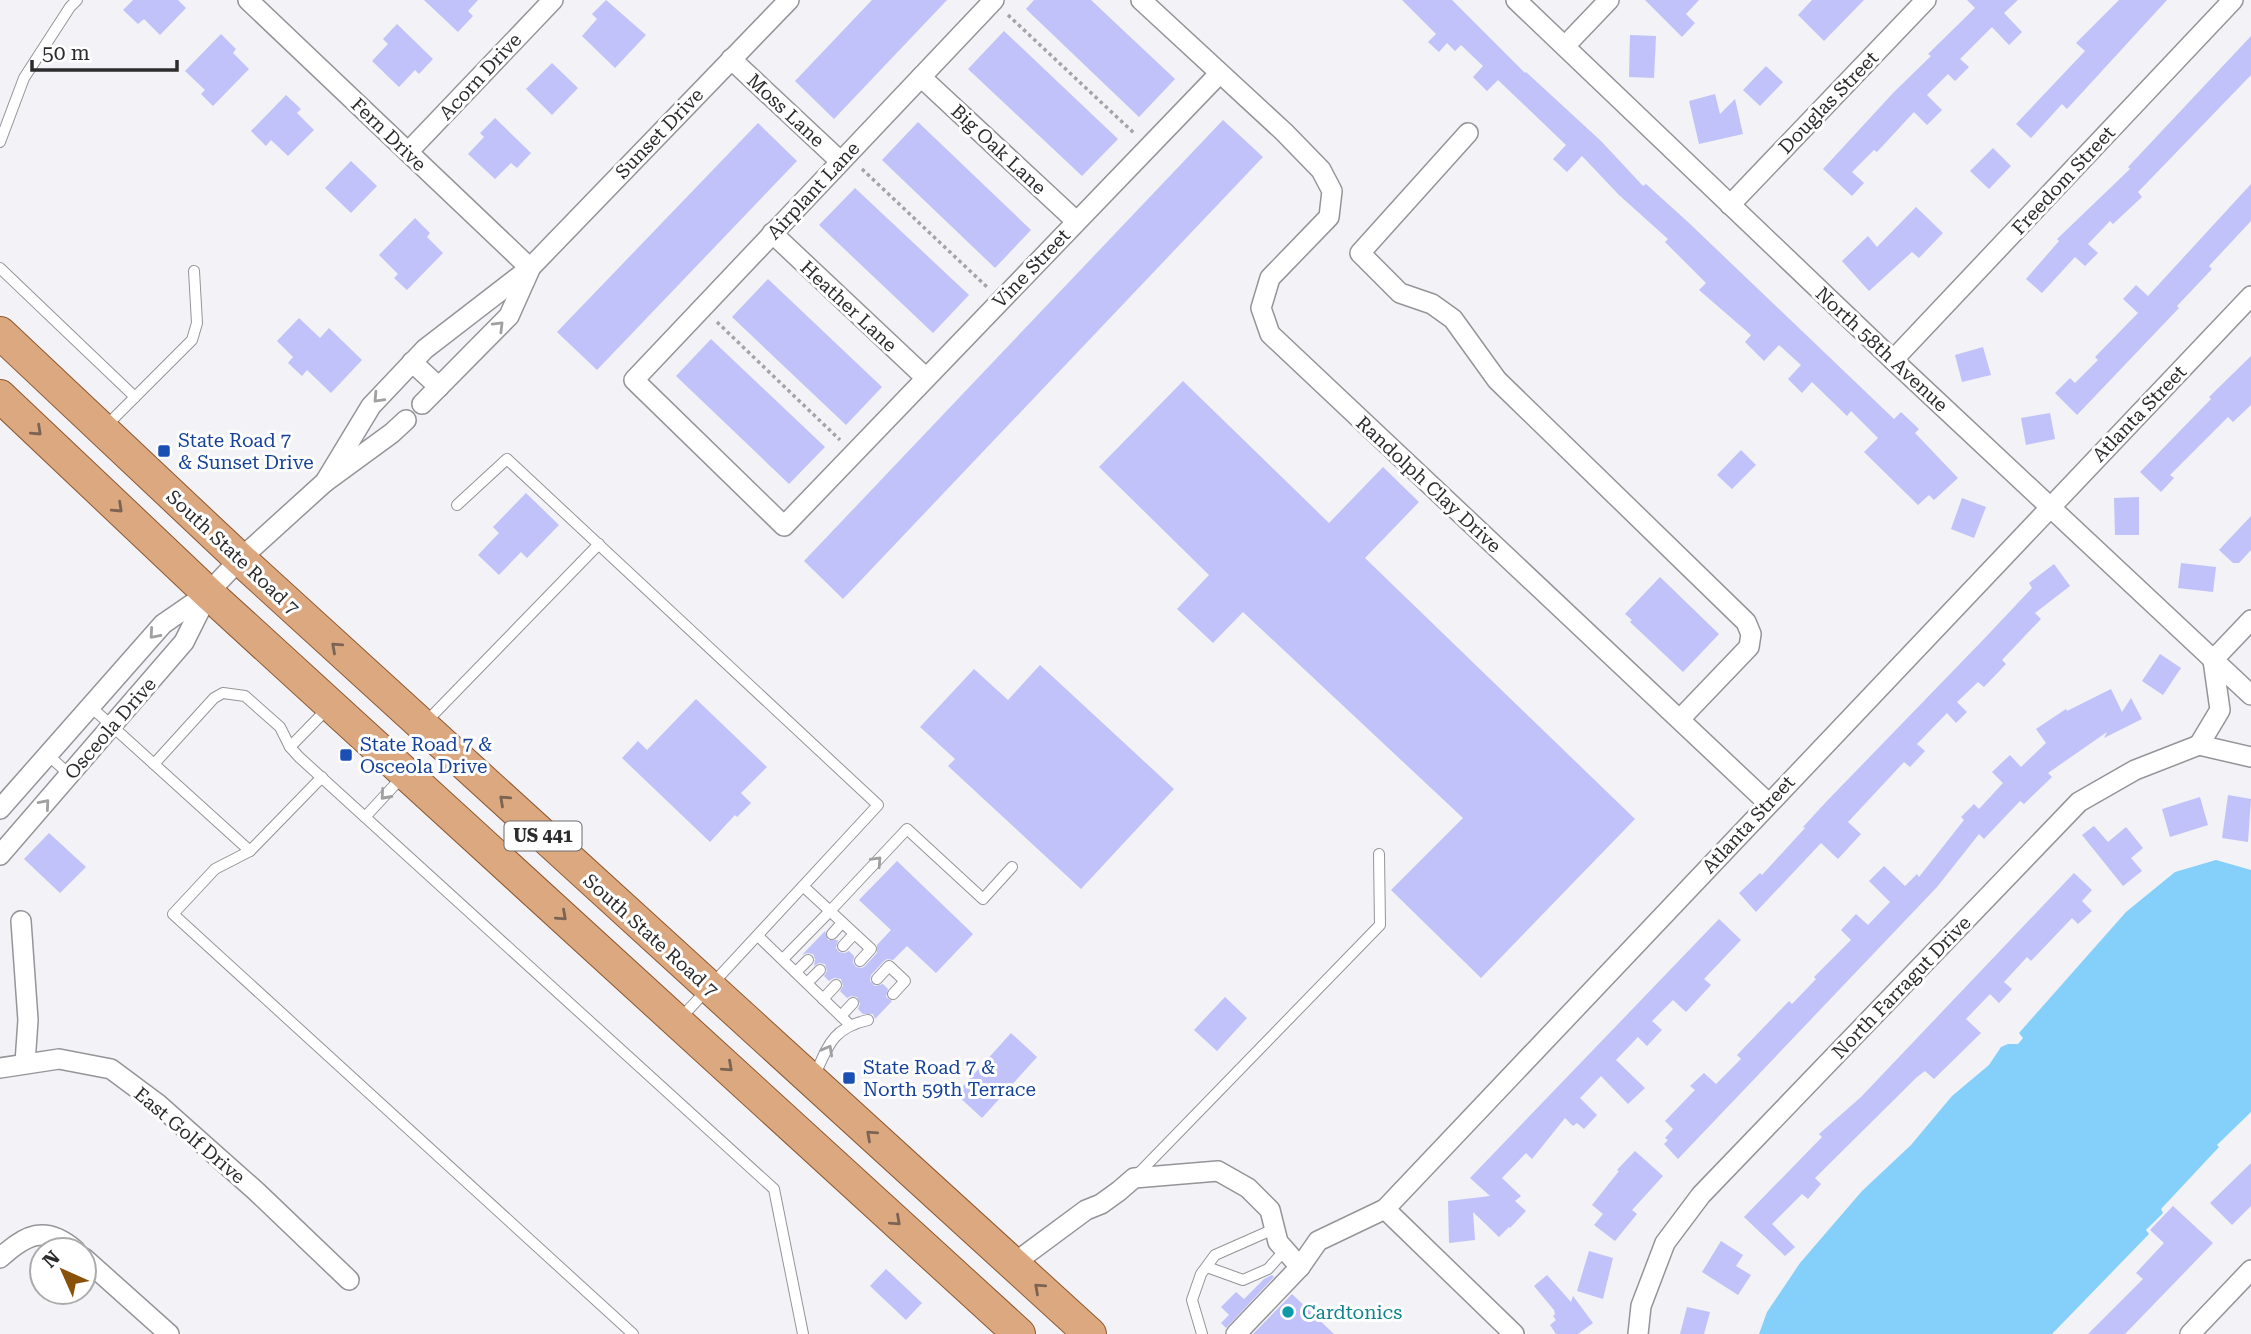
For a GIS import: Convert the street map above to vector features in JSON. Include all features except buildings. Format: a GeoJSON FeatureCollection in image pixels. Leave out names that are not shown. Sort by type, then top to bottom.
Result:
{"type":"FeatureCollection","features":[{"type":"Feature","properties":{"kind":"main road","name":"South State Road 7"},"geometry":{"type":"LineString","coordinates":[[0,332],[240,559],[1090,1334]]}},
{"type":"Feature","properties":{"kind":"main road","name":"US 441"},"geometry":{"type":"LineString","coordinates":[[0,397],[208,593],[1020,1334]]}},
{"type":"Feature","properties":{"kind":"street","name":"Fern Drive"},"geometry":{"type":"LineString","coordinates":[[248,0],[530,268]]}},
{"type":"Feature","properties":{"kind":"street","name":"Acorn Drive"},"geometry":{"type":"LineString","coordinates":[[408,152],[552,0]]}},
{"type":"Feature","properties":{"kind":"street","name":"Sunset Drive"},"geometry":{"type":"LineString","coordinates":[[325,482],[371,406],[412,362],[530,268],[789,0]]}},
{"type":"Feature","properties":{"kind":"street","name":"Airplant Lane"},"geometry":{"type":"LineString","coordinates":[[784,526],[634,380],[994,0]]}},
{"type":"Feature","properties":{"kind":"street"},"geometry":{"type":"LineString","coordinates":[[1141,0],[1219,74]]}},
{"type":"Feature","properties":{"kind":"street","name":"North 58th Avenue"},"geometry":{"type":"LineString","coordinates":[[1516,0],[1893,360],[2251,695]]}},
{"type":"Feature","properties":{"kind":"street"},"geometry":{"type":"LineString","coordinates":[[1565,46],[1609,0]]}},
{"type":"Feature","properties":{"kind":"street","name":"Douglas Street"},"geometry":{"type":"LineString","coordinates":[[1730,205],[1926,0]]}},
{"type":"Feature","properties":{"kind":"street","name":"Freedom Street"},"geometry":{"type":"LineString","coordinates":[[1893,360],[2233,0]]}},
{"type":"Feature","properties":{"kind":"street","name":"Moss Lane"},"geometry":{"type":"LineString","coordinates":[[731,59],[840,161]]}},
{"type":"Feature","properties":{"kind":"street","name":"Randolph Clay Drive"},"geometry":{"type":"LineString","coordinates":[[1219,74],[1284,132],[1321,170],[1332,191],[1329,217],[1270,278],[1261,308],[1270,334],[1768,803]]}},
{"type":"Feature","properties":{"kind":"street","name":"Vine Street"},"geometry":{"type":"LineString","coordinates":[[784,526],[1219,74]]}},
{"type":"Feature","properties":{"kind":"street","name":"Big Oak Lane"},"geometry":{"type":"LineString","coordinates":[[921,77],[1076,221]]}},
{"type":"Feature","properties":{"kind":"street"},"geometry":{"type":"LineString","coordinates":[[1468,133],[1360,253],[1400,293],[1432,304],[1453,319],[1497,380],[1746,622],[1751,635],[1749,647],[1680,719]]}},
{"type":"Feature","properties":{"kind":"street","name":"Heather Lane"},"geometry":{"type":"LineString","coordinates":[[772,233],[926,378]]}},
{"type":"Feature","properties":{"kind":"street","name":"Sunset Drive"},"geometry":{"type":"LineString","coordinates":[[422,404],[509,316],[530,268]]}},
{"type":"Feature","properties":{"kind":"street","name":"Atlanta Street"},"geometry":{"type":"LineString","coordinates":[[1236,1334],[1300,1267],[1318,1241],[1385,1209],[2251,296]]}},
{"type":"Feature","properties":{"kind":"street"},"geometry":{"type":"LineString","coordinates":[[412,362],[439,387]]}},
{"type":"Feature","properties":{"kind":"street","name":"Sunset Drive"},"geometry":{"type":"LineString","coordinates":[[240,559],[325,482],[406,420]]}},
{"type":"Feature","properties":{"kind":"street","name":"Osceola Drive"},"geometry":{"type":"LineString","coordinates":[[0,809],[163,624],[208,593],[240,559]]}},
{"type":"Feature","properties":{"kind":"street","name":"Osceola Drive"},"geometry":{"type":"LineString","coordinates":[[0,855],[184,642],[208,593]]}},
{"type":"Feature","properties":{"kind":"street"},"geometry":{"type":"LineString","coordinates":[[2251,620],[2213,660],[2220,710],[2199,745],[2251,757]]}},
{"type":"Feature","properties":{"kind":"street","name":"North Farragut Drive"},"geometry":{"type":"LineString","coordinates":[[1638,1334],[1642,1306],[1665,1243],[1701,1195],[2079,802],[2135,770],[2199,745]]}},
{"type":"Feature","properties":{"kind":"street"},"geometry":{"type":"LineString","coordinates":[[21,921],[29,1020],[26,1063]]}},
{"type":"Feature","properties":{"kind":"street","name":"East Golf Drive"},"geometry":{"type":"LineString","coordinates":[[0,1068],[59,1059],[111,1069],[158,1104],[257,1192],[349,1280]]}},
{"type":"Feature","properties":{"kind":"street"},"geometry":{"type":"LineString","coordinates":[[1013,1264],[1134,1178],[1218,1171],[1248,1188],[1270,1210],[1278,1242],[1300,1267]]}},
{"type":"Feature","properties":{"kind":"street"},"geometry":{"type":"LineString","coordinates":[[1385,1209],[1514,1334]]}},
{"type":"Feature","properties":{"kind":"street"},"geometry":{"type":"LineString","coordinates":[[0,1258],[30,1234],[42,1236]]}},
{"type":"Feature","properties":{"kind":"street"},"geometry":{"type":"LineString","coordinates":[[2190,1334],[2251,1270]]}},
{"type":"Feature","properties":{"kind":"street"},"geometry":{"type":"LineString","coordinates":[[98,1271],[169,1334]]}},
{"type":"Feature","properties":{"kind":"lane"},"geometry":{"type":"LineString","coordinates":[[0,142],[24,78],[77,0]]}},
{"type":"Feature","properties":{"kind":"lane"},"geometry":{"type":"LineString","coordinates":[[0,268],[135,397]]}},
{"type":"Feature","properties":{"kind":"lane"},"geometry":{"type":"LineString","coordinates":[[102,430],[192,340],[197,323],[194,271]]}},
{"type":"Feature","properties":{"kind":"lane"},"geometry":{"type":"LineString","coordinates":[[457,505],[508,459],[878,805],[678,1021]]}},
{"type":"Feature","properties":{"kind":"lane"},"geometry":{"type":"LineString","coordinates":[[422,726],[598,544]]}},
{"type":"Feature","properties":{"kind":"lane"},"geometry":{"type":"LineString","coordinates":[[154,764],[214,698],[223,694],[245,696],[280,727],[290,747],[322,777],[774,1189],[803,1334]]}},
{"type":"Feature","properties":{"kind":"lane"},"geometry":{"type":"LineString","coordinates":[[290,747],[331,705]]}},
{"type":"Feature","properties":{"kind":"lane"},"geometry":{"type":"LineString","coordinates":[[90,707],[250,851]]}},
{"type":"Feature","properties":{"kind":"lane"},"geometry":{"type":"LineString","coordinates":[[48,755],[70,775]]}},
{"type":"Feature","properties":{"kind":"lane"},"geometry":{"type":"LineString","coordinates":[[365,817],[405,773]]}},
{"type":"Feature","properties":{"kind":"lane"},"geometry":{"type":"LineString","coordinates":[[322,777],[250,851],[215,869],[173,915],[633,1334]]}},
{"type":"Feature","properties":{"kind":"lane"},"geometry":{"type":"LineString","coordinates":[[783,959],[907,829],[983,899],[1012,867]]}},
{"type":"Feature","properties":{"kind":"lane"},"geometry":{"type":"LineString","coordinates":[[1134,1178],[1380,925],[1379,854]]}},
{"type":"Feature","properties":{"kind":"lane"},"geometry":{"type":"LineString","coordinates":[[804,887],[871,949],[860,961]]}},
{"type":"Feature","properties":{"kind":"lane"},"geometry":{"type":"LineString","coordinates":[[832,934],[842,923]]}},
{"type":"Feature","properties":{"kind":"lane"},"geometry":{"type":"LineString","coordinates":[[843,946],[854,934]]}},
{"type":"Feature","properties":{"kind":"lane"},"geometry":{"type":"LineString","coordinates":[[758,936],[849,1024]]}},
{"type":"Feature","properties":{"kind":"lane"},"geometry":{"type":"LineString","coordinates":[[796,972],[808,960]]}},
{"type":"Feature","properties":{"kind":"lane"},"geometry":{"type":"LineString","coordinates":[[877,979],[890,966],[905,981],[893,994]]}},
{"type":"Feature","properties":{"kind":"lane"},"geometry":{"type":"LineString","coordinates":[[807,984],[820,970]]}},
{"type":"Feature","properties":{"kind":"lane"},"geometry":{"type":"LineString","coordinates":[[823,999],[836,985]]}},
{"type":"Feature","properties":{"kind":"lane"},"geometry":{"type":"LineString","coordinates":[[841,1016],[853,1003]]}},
{"type":"Feature","properties":{"kind":"lane"},"geometry":{"type":"LineString","coordinates":[[813,1080],[830,1042],[849,1024],[868,1020]]}},
{"type":"Feature","properties":{"kind":"lane"},"geometry":{"type":"LineString","coordinates":[[1202,1334],[1192,1300],[1206,1267],[1215,1255],[1274,1229]]}},
{"type":"Feature","properties":{"kind":"lane"},"geometry":{"type":"LineString","coordinates":[[1206,1267],[1243,1280],[1268,1269],[1285,1250]]}},
{"type":"Feature","properties":{"kind":"path"},"geometry":{"type":"LineString","coordinates":[[1008,15],[1135,134]]}},
{"type":"Feature","properties":{"kind":"path"},"geometry":{"type":"LineString","coordinates":[[862,169],[988,288]]}},
{"type":"Feature","properties":{"kind":"path"},"geometry":{"type":"LineString","coordinates":[[718,322],[841,441]]}},
{"type":"Feature","properties":{"kind":"water"},"geometry":{"type":"Polygon","coordinates":[[[2216,860],[2251,870],[2251,1112],[2217,1145],[2219,1147],[2161,1209],[2163,1213],[2146,1230],[2149,1234],[2052,1334],[1759,1334],[1767,1312],[1800,1263],[1862,1191],[1911,1145],[1952,1096],[1989,1065],[2001,1047],[2018,1044],[2023,1038],[2019,1033],[2126,912],[2175,872],[2216,860]]]}},
{"type":"Feature","properties":{"kind":"place","name":"State Road 7 & Sunset Drive"},"geometry":{"type":"Point","coordinates":[164,451]}},
{"type":"Feature","properties":{"kind":"place","name":"State Road 7 & Osceola Drive"},"geometry":{"type":"Point","coordinates":[346,755]}},
{"type":"Feature","properties":{"kind":"place","name":"State Road 7 & North 59th Terrace"},"geometry":{"type":"Point","coordinates":[849,1078]}},
{"type":"Feature","properties":{"kind":"place","name":"Cardtonics"},"geometry":{"type":"Point","coordinates":[1288,1312]}}]}
